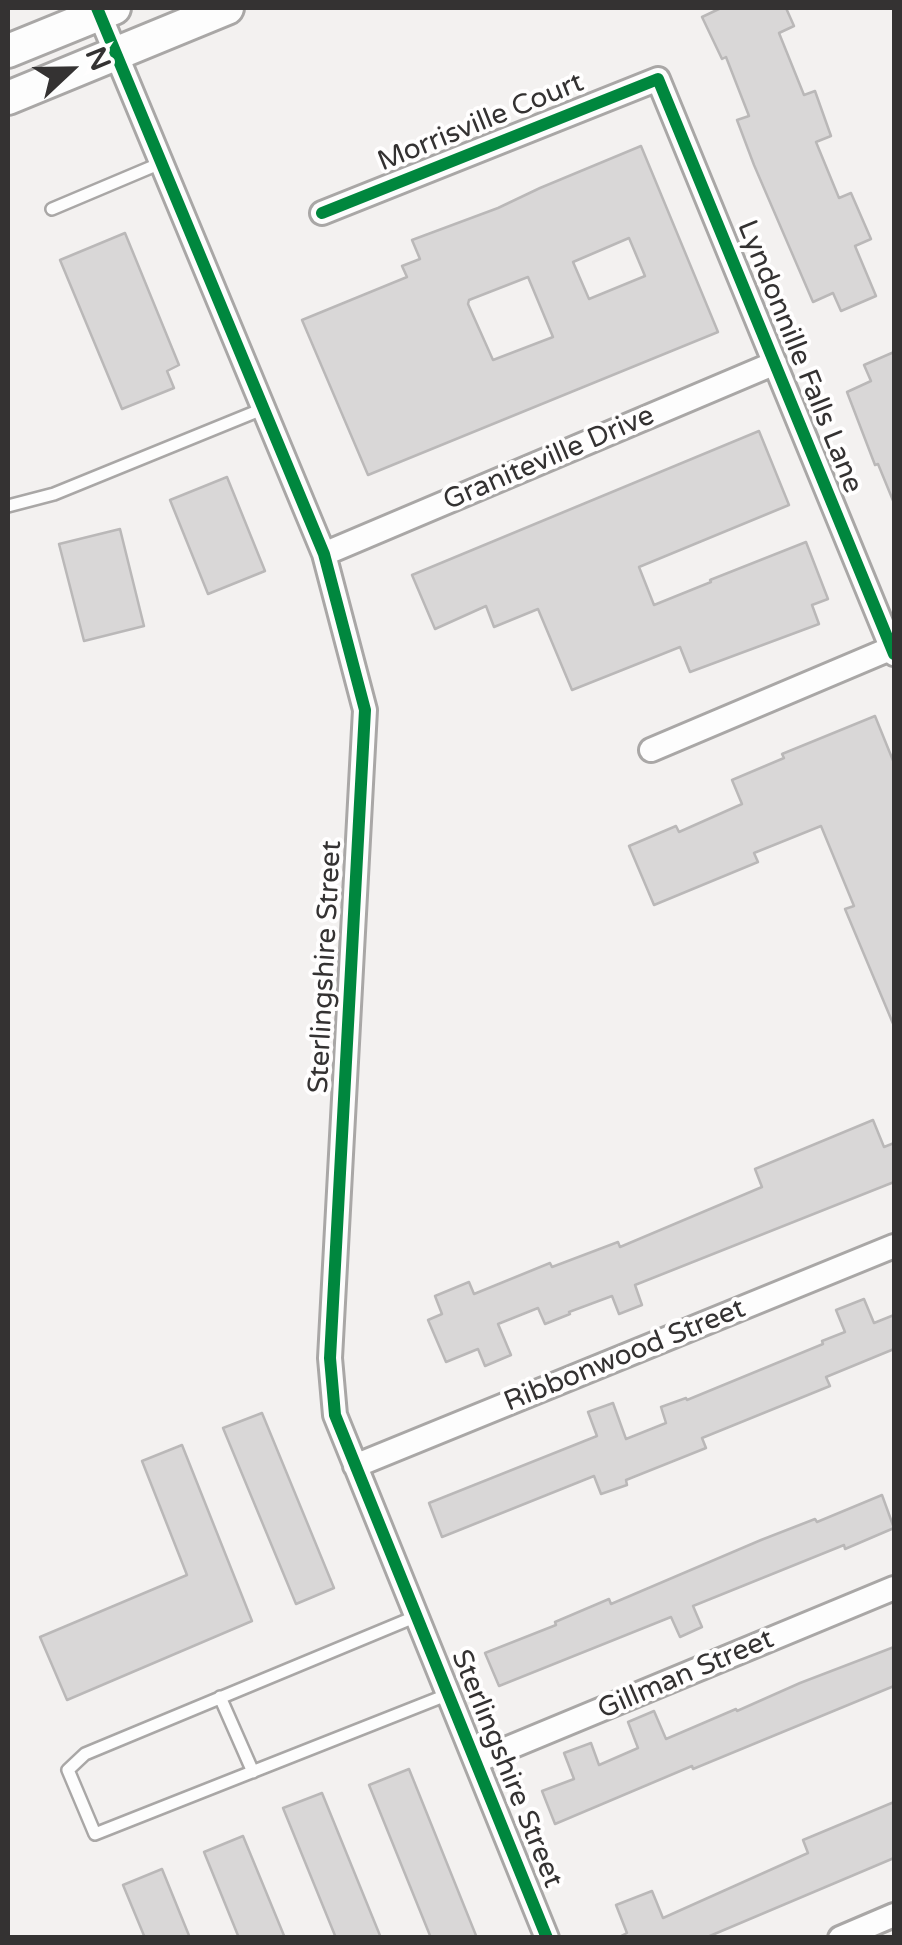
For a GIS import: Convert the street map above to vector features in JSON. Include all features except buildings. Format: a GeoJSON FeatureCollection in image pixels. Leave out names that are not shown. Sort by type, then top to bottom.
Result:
{"type":"FeatureCollection","features":[{"type":"Feature","properties":{"kind":"main road"},"geometry":{"type":"LineString","coordinates":[[8,98],[226,8]]}},
{"type":"Feature","properties":{"kind":"main road"},"geometry":{"type":"LineString","coordinates":[[8,52],[103,10]]}},
{"type":"Feature","properties":{"kind":"street","name":"Sterlingshire Street"},"geometry":{"type":"LineString","coordinates":[[103,10],[115,54],[324,554],[365,710],[330,1358],[335,1415],[547,1938]]}},
{"type":"Feature","properties":{"kind":"street","name":"Morrisville Court"},"geometry":{"type":"LineString","coordinates":[[322,213],[658,79]]}},
{"type":"Feature","properties":{"kind":"street","name":"Lyndonnille Falls Lane"},"geometry":{"type":"LineString","coordinates":[[658,79],[893,651]]}},
{"type":"Feature","properties":{"kind":"street","name":"Graniteville Drive"},"geometry":{"type":"LineString","coordinates":[[324,554],[775,363]]}},
{"type":"Feature","properties":{"kind":"street"},"geometry":{"type":"LineString","coordinates":[[650,750],[893,651]]}},
{"type":"Feature","properties":{"kind":"street","name":"Ribbonwood Street"},"geometry":{"type":"LineString","coordinates":[[354,1466],[894,1246]]}},
{"type":"Feature","properties":{"kind":"street","name":"Gillman Street"},"geometry":{"type":"LineString","coordinates":[[477,1761],[894,1588]]}},
{"type":"Feature","properties":{"kind":"street"},"geometry":{"type":"LineString","coordinates":[[840,1938],[894,1915]]}},
{"type":"Feature","properties":{"kind":"lane"},"geometry":{"type":"LineString","coordinates":[[52,209],[162,163]]}},
{"type":"Feature","properties":{"kind":"lane"},"geometry":{"type":"LineString","coordinates":[[8,506],[54,494],[265,408]]}},
{"type":"Feature","properties":{"kind":"lane"},"geometry":{"type":"LineString","coordinates":[[417,1616],[84,1754],[68,1770],[95,1834],[449,1694]]}},
{"type":"Feature","properties":{"kind":"lane"},"geometry":{"type":"LineString","coordinates":[[220,1698],[253,1772]]}},
{"type":"Feature","properties":{"kind":"cycle path"},"geometry":{"type":"LineString","coordinates":[[97,8],[324,554],[365,710],[330,1358],[335,1415],[547,1938]]}},
{"type":"Feature","properties":{"kind":"cycle path"},"geometry":{"type":"LineString","coordinates":[[322,213],[658,79],[894,654]]}}]}
